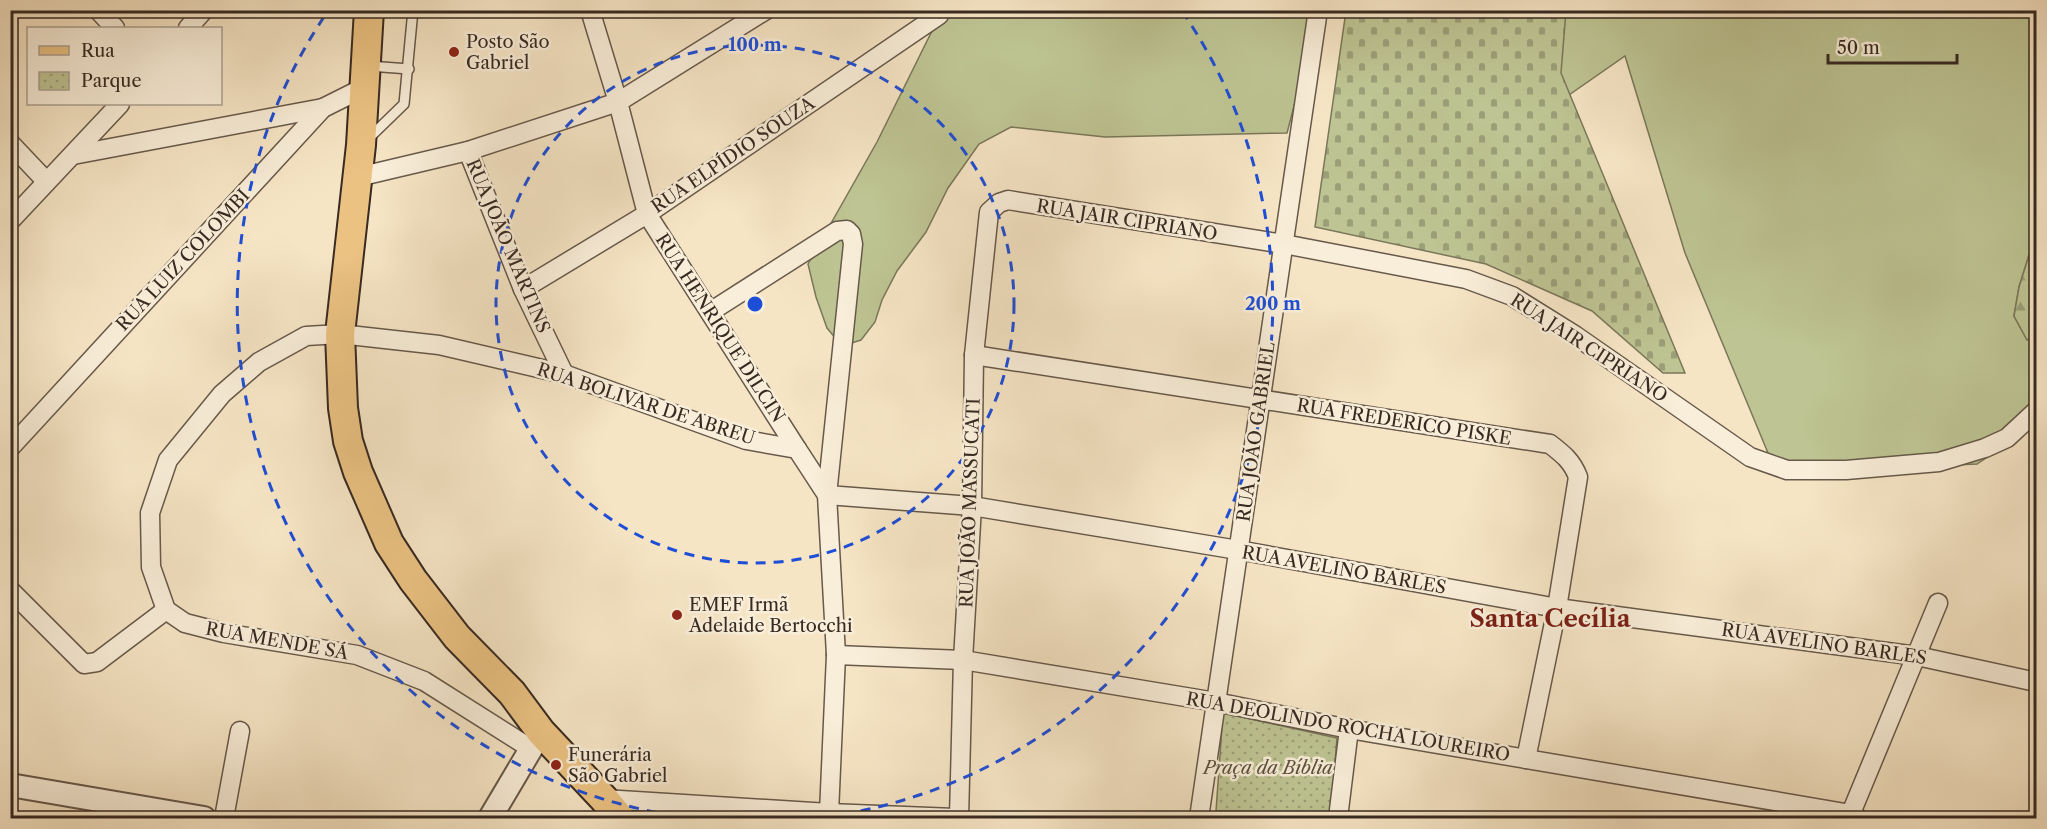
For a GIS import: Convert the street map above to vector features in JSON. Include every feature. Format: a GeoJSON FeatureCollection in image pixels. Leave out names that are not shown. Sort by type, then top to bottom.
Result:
{"type":"FeatureCollection","features":[{"type":"Feature","properties":{"kind":"main road"},"geometry":{"type":"LineString","coordinates":[[369,10],[361,145],[340,334],[343,408],[348,441],[358,472],[389,543],[413,580],[457,637],[512,693],[536,740],[612,809]]}},
{"type":"Feature","properties":{"kind":"street"},"geometry":{"type":"LineString","coordinates":[[98,10],[114,27]]}},
{"type":"Feature","properties":{"kind":"street"},"geometry":{"type":"LineString","coordinates":[[189,27],[204,10]]}},
{"type":"Feature","properties":{"kind":"street","name":"RUA HENRIQUE DILCIN"},"geometry":{"type":"LineString","coordinates":[[590,10],[618,102],[647,214],[797,449]]}},
{"type":"Feature","properties":{"kind":"street"},"geometry":{"type":"LineString","coordinates":[[358,177],[468,151],[618,102],[739,17],[766,10]]}},
{"type":"Feature","properties":{"kind":"street","name":"RUA JOÃO GABRIEL"},"geometry":{"type":"LineString","coordinates":[[1199,819],[1318,10]]}},
{"type":"Feature","properties":{"kind":"street","name":"RUA ELPÍDIO SOUZA"},"geometry":{"type":"LineString","coordinates":[[523,289],[647,214],[939,15]]}},
{"type":"Feature","properties":{"kind":"street","name":"RUA LUIZ COLOMBI"},"geometry":{"type":"LineString","coordinates":[[10,448],[323,108],[366,77]]}},
{"type":"Feature","properties":{"kind":"street"},"geometry":{"type":"LineString","coordinates":[[10,221],[119,105]]}},
{"type":"Feature","properties":{"kind":"street"},"geometry":{"type":"LineString","coordinates":[[73,155],[323,108]]}},
{"type":"Feature","properties":{"kind":"street"},"geometry":{"type":"LineString","coordinates":[[10,143],[46,181]]}},
{"type":"Feature","properties":{"kind":"street","name":"RUA JOÃO MARTINS"},"geometry":{"type":"LineString","coordinates":[[468,151],[523,289],[564,374]]}},
{"type":"Feature","properties":{"kind":"street","name":"RUA JAIR CIPRIANO"},"geometry":{"type":"LineString","coordinates":[[1008,200],[1284,244],[1466,279],[1512,296],[1576,336],[1750,457],[1786,470],[1846,470],[1939,462],[1985,448],[2007,438],[2037,411]]}},
{"type":"Feature","properties":{"kind":"street","name":"RUA JOÃO MASSUCATI"},"geometry":{"type":"LineString","coordinates":[[957,819],[972,506],[974,355],[988,212],[999,203],[1008,200]]}},
{"type":"Feature","properties":{"kind":"street"},"geometry":{"type":"LineString","coordinates":[[710,312],[837,231],[847,230],[851,234],[853,244],[827,495],[836,655],[829,813]]}},
{"type":"Feature","properties":{"kind":"street"},"geometry":{"type":"LineString","coordinates":[[10,590],[84,664],[97,662],[166,610],[151,567],[150,513],[168,460],[222,394],[259,362],[306,336],[340,334]]}},
{"type":"Feature","properties":{"kind":"street","name":"RUA BOLIVAR DE ABREU"},"geometry":{"type":"LineString","coordinates":[[340,334],[439,345],[564,374],[746,440],[797,449]]}},
{"type":"Feature","properties":{"kind":"street","name":"RUA FREDERICO PISKE"},"geometry":{"type":"LineString","coordinates":[[974,355],[1550,444],[1574,466],[1578,477],[1557,608]]}},
{"type":"Feature","properties":{"kind":"street"},"geometry":{"type":"LineString","coordinates":[[797,449],[827,495]]}},
{"type":"Feature","properties":{"kind":"street","name":"RUA AVELINO BARLES"},"geometry":{"type":"LineString","coordinates":[[827,495],[972,506],[1238,550],[1557,608],[1917,656],[2037,682]]}},
{"type":"Feature","properties":{"kind":"street"},"geometry":{"type":"LineString","coordinates":[[1853,817],[1938,603]]}},
{"type":"Feature","properties":{"kind":"street"},"geometry":{"type":"LineString","coordinates":[[1526,759],[1557,608]]}},
{"type":"Feature","properties":{"kind":"street","name":"RUA MENDE SÁ"},"geometry":{"type":"LineString","coordinates":[[166,610],[185,623],[224,633],[357,655],[424,681],[536,740]]}},
{"type":"Feature","properties":{"kind":"street","name":"RUA DEOLINDO ROCHA LOUREIRO"},"geometry":{"type":"LineString","coordinates":[[836,655],[963,660],[1216,702],[1349,729],[1853,817]]}},
{"type":"Feature","properties":{"kind":"street"},"geometry":{"type":"LineString","coordinates":[[1338,819],[1349,729]]}},
{"type":"Feature","properties":{"kind":"street"},"geometry":{"type":"LineString","coordinates":[[224,819],[240,731]]}},
{"type":"Feature","properties":{"kind":"street"},"geometry":{"type":"LineString","coordinates":[[490,819],[536,740]]}},
{"type":"Feature","properties":{"kind":"street"},"geometry":{"type":"LineString","coordinates":[[10,784],[204,819]]}},
{"type":"Feature","properties":{"kind":"street"},"geometry":{"type":"LineString","coordinates":[[612,809],[829,813],[957,819]]}},
{"type":"Feature","properties":{"kind":"lane"},"geometry":{"type":"LineString","coordinates":[[361,145],[404,104],[413,10]]}},
{"type":"Feature","properties":{"kind":"lane"},"geometry":{"type":"LineString","coordinates":[[366,77],[409,69]]}},
{"type":"Feature","properties":{"kind":"green space"},"geometry":{"type":"Polygon","coordinates":[[[946,11],[1319,11],[1287,133],[1105,137],[1011,127],[979,144],[948,188],[926,232],[897,271],[882,300],[875,322],[861,340],[842,346],[827,328],[808,264],[877,142],[931,33],[946,11]]]}},
{"type":"Feature","properties":{"kind":"green space"},"geometry":{"type":"Polygon","coordinates":[[[1346,11],[1566,11],[1561,73],[1685,373],[1663,373],[1592,311],[1486,264],[1315,227],[1346,11]]]}},
{"type":"Feature","properties":{"kind":"green space"},"geometry":{"type":"Polygon","coordinates":[[[1548,11],[2036,11],[2036,233],[2019,287],[2014,316],[2027,339],[2036,336],[2036,421],[2022,434],[1977,464],[1884,468],[1773,465],[1685,253],[1625,56],[1536,118],[1548,11]]]}},
{"type":"Feature","properties":{"kind":"green space"},"geometry":{"type":"Polygon","coordinates":[[[2036,233],[2036,336],[2027,340],[2014,316],[2019,287],[2036,233]]]}},
{"type":"Feature","properties":{"kind":"green space","name":"Praça da Bíblia"},"geometry":{"type":"Polygon","coordinates":[[[1223,713],[1337,738],[1331,813],[1216,811],[1223,713]]]}},
{"type":"Feature","properties":{"kind":"place","name":"Posto São Gabriel"},"geometry":{"type":"Point","coordinates":[454,52]}},
{"type":"Feature","properties":{"kind":"place","name":"EMEF Irmã Adelaide Bertocchi"},"geometry":{"type":"Point","coordinates":[677,615]}},
{"type":"Feature","properties":{"kind":"place","name":"Funerária São Gabriel"},"geometry":{"type":"Point","coordinates":[556,765]}},
{"type":"Feature","properties":{"kind":"district","name":"Santa Cecília"},"geometry":{"type":"Point","coordinates":[1550,618]}}]}
